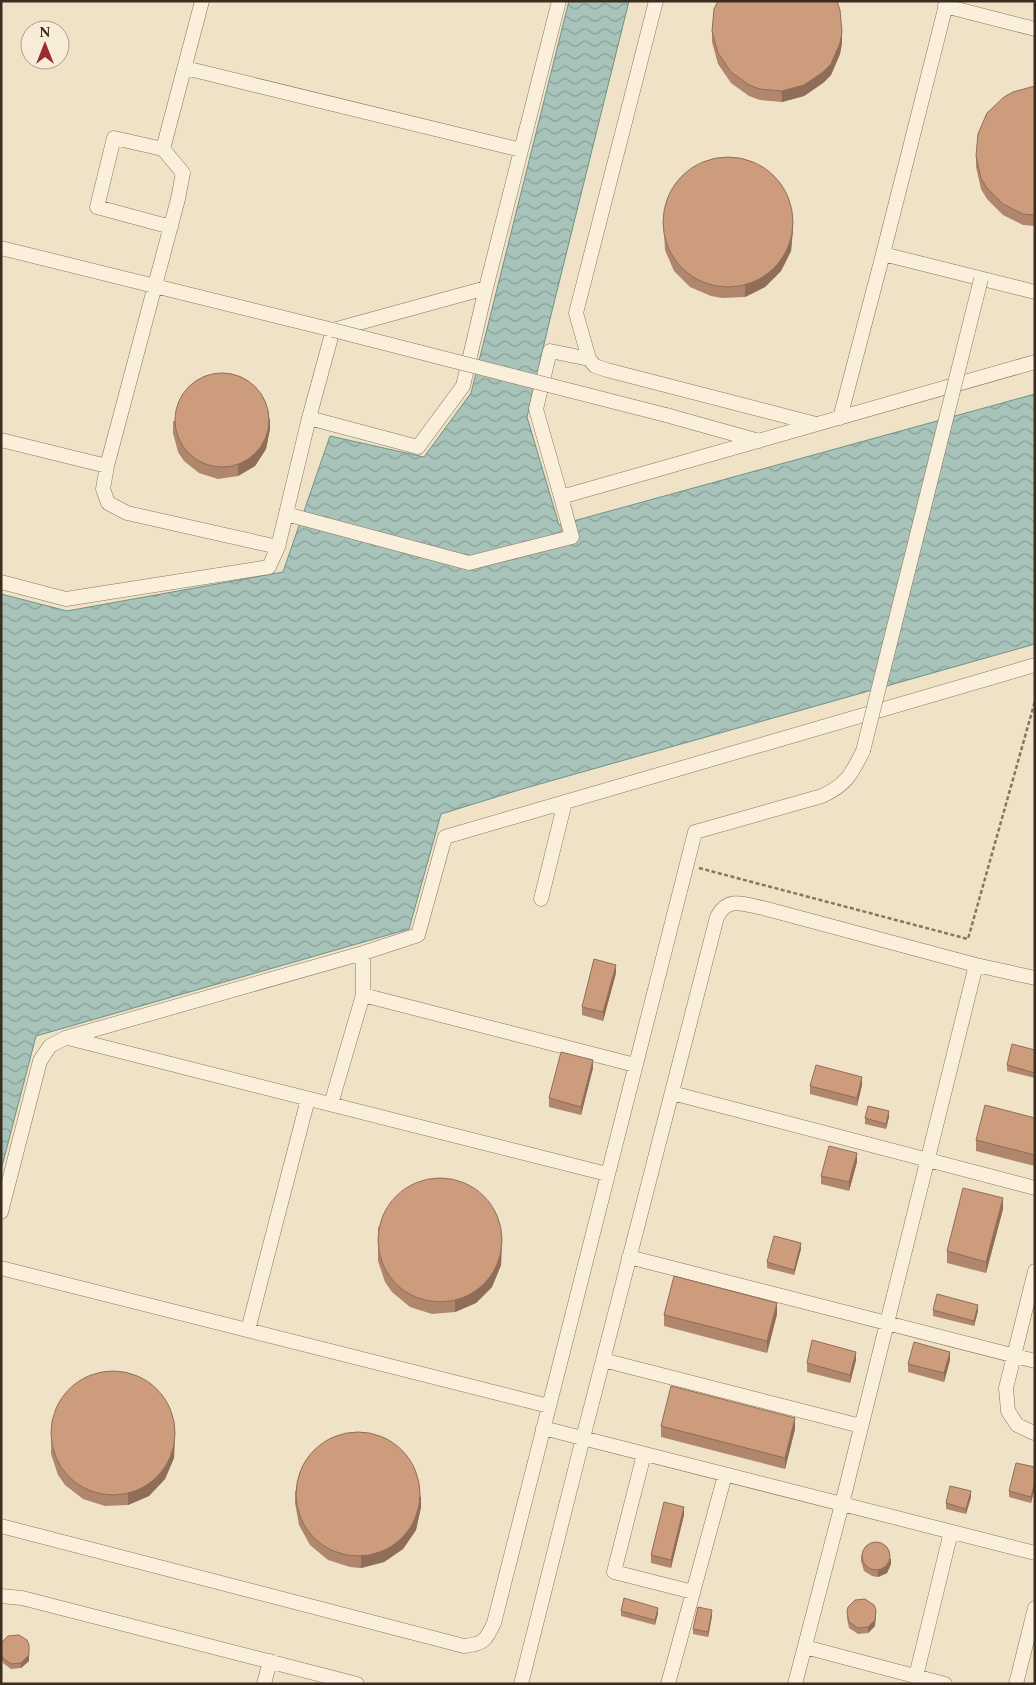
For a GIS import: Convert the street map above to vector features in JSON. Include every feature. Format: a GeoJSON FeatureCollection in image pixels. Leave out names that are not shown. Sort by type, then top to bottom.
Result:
{"type":"FeatureCollection","features":[{"type":"Feature","properties":{"kind":"street"},"geometry":{"type":"LineString","coordinates":[[163,149],[202,1]]}},
{"type":"Feature","properties":{"kind":"street"},"geometry":{"type":"LineString","coordinates":[[310,418],[418,447],[463,386],[559,1]]}},
{"type":"Feature","properties":{"kind":"street"},"geometry":{"type":"LineString","coordinates":[[656,1],[576,313],[589,359],[595,366],[607,370],[817,424]]}},
{"type":"Feature","properties":{"kind":"street"},"geometry":{"type":"LineString","coordinates":[[840,418],[946,4],[1035,29]]}},
{"type":"Feature","properties":{"kind":"street"},"geometry":{"type":"LineString","coordinates":[[185,68],[521,150]]}},
{"type":"Feature","properties":{"kind":"street"},"geometry":{"type":"LineString","coordinates":[[171,227],[97,207],[114,138],[163,149],[184,173],[171,227],[156,286],[107,466],[103,489],[108,503],[127,513],[278,547]]}},
{"type":"Feature","properties":{"kind":"street"},"geometry":{"type":"LineString","coordinates":[[1,248],[333,330],[666,415],[760,441]]}},
{"type":"Feature","properties":{"kind":"street"},"geometry":{"type":"LineString","coordinates":[[883,254],[1035,292]]}},
{"type":"Feature","properties":{"kind":"street"},"geometry":{"type":"LineString","coordinates":[[1,1526],[464,1646],[479,1644],[488,1637],[494,1623],[695,832],[822,796],[839,788],[852,773],[863,751],[981,279]]}},
{"type":"Feature","properties":{"kind":"street"},"geometry":{"type":"LineString","coordinates":[[333,330],[486,288]]}},
{"type":"Feature","properties":{"kind":"street"},"geometry":{"type":"LineString","coordinates":[[1,582],[66,599],[269,567],[278,547],[333,330]]}},
{"type":"Feature","properties":{"kind":"street"},"geometry":{"type":"LineString","coordinates":[[286,514],[469,563],[572,537],[536,409],[550,351],[589,359]]}},
{"type":"Feature","properties":{"kind":"street"},"geometry":{"type":"LineString","coordinates":[[561,497],[1035,362]]}},
{"type":"Feature","properties":{"kind":"street"},"geometry":{"type":"LineString","coordinates":[[1,440],[107,466]]}},
{"type":"Feature","properties":{"kind":"street"},"geometry":{"type":"LineString","coordinates":[[1,1212],[40,1061],[50,1046],[65,1038],[363,953],[418,935],[445,837],[1035,665]]}},
{"type":"Feature","properties":{"kind":"street"},"geometry":{"type":"LineString","coordinates":[[541,899],[565,802]]}},
{"type":"Feature","properties":{"kind":"street"},"geometry":{"type":"LineString","coordinates":[[521,1684],[717,917],[722,909],[729,903],[763,908],[976,965],[1035,978]]}},
{"type":"Feature","properties":{"kind":"street"},"geometry":{"type":"LineString","coordinates":[[330,1104],[363,995],[363,953]]}},
{"type":"Feature","properties":{"kind":"street"},"geometry":{"type":"LineString","coordinates":[[795,1684],[842,1504],[976,965]]}},
{"type":"Feature","properties":{"kind":"street"},"geometry":{"type":"LineString","coordinates":[[363,995],[635,1065]]}},
{"type":"Feature","properties":{"kind":"street"},"geometry":{"type":"LineString","coordinates":[[65,1038],[607,1174]]}},
{"type":"Feature","properties":{"kind":"street"},"geometry":{"type":"LineString","coordinates":[[672,1093],[1035,1188]]}},
{"type":"Feature","properties":{"kind":"street"},"geometry":{"type":"LineString","coordinates":[[248,1330],[308,1099]]}},
{"type":"Feature","properties":{"kind":"street"},"geometry":{"type":"LineString","coordinates":[[630,1256],[886,1324],[1035,1361]]}},
{"type":"Feature","properties":{"kind":"street"},"geometry":{"type":"LineString","coordinates":[[1,1268],[549,1406]]}},
{"type":"Feature","properties":{"kind":"street"},"geometry":{"type":"LineString","coordinates":[[1034,1433],[1017,1425],[1008,1411],[1006,1388],[1035,1272]]}},
{"type":"Feature","properties":{"kind":"street"},"geometry":{"type":"LineString","coordinates":[[603,1360],[861,1426]]}},
{"type":"Feature","properties":{"kind":"street"},"geometry":{"type":"LineString","coordinates":[[543,1428],[1035,1553]]}},
{"type":"Feature","properties":{"kind":"street"},"geometry":{"type":"LineString","coordinates":[[644,1454],[614,1572],[693,1592]]}},
{"type":"Feature","properties":{"kind":"street"},"geometry":{"type":"LineString","coordinates":[[668,1684],[725,1475]]}},
{"type":"Feature","properties":{"kind":"street"},"geometry":{"type":"LineString","coordinates":[[916,1676],[951,1532]]}},
{"type":"Feature","properties":{"kind":"street"},"geometry":{"type":"LineString","coordinates":[[1,1596],[22,1598],[357,1684]]}},
{"type":"Feature","properties":{"kind":"street"},"geometry":{"type":"LineString","coordinates":[[1016,1684],[1035,1608]]}},
{"type":"Feature","properties":{"kind":"street"},"geometry":{"type":"LineString","coordinates":[[805,1647],[945,1684]]}},
{"type":"Feature","properties":{"kind":"street"},"geometry":{"type":"LineString","coordinates":[[264,1684],[270,1661]]}},
{"type":"Feature","properties":{"kind":"path"},"geometry":{"type":"LineString","coordinates":[[687,865],[968,939],[1035,701]]}},
{"type":"Feature","properties":{"kind":"water"},"geometry":{"type":"Polygon","coordinates":[[[569,1],[629,1],[527,417],[559,525],[1035,394],[1035,644],[522,789],[441,814],[409,929],[36,1036],[1,1170],[1,594],[67,611],[283,572],[330,436],[424,457],[471,393],[569,1]]]}},
{"type":"Feature","properties":{"kind":"building"},"geometry":{"type":"Polygon","coordinates":[[[718,1],[837,1],[840,10],[842,32],[840,43],[831,64],[804,85],[782,91],[760,89],[749,85],[731,72],[718,53],[712,31],[714,9],[718,1]]]}},
{"type":"Feature","properties":{"kind":"building"},"geometry":{"type":"Polygon","coordinates":[[[1035,86],[1035,215],[1023,214],[1003,204],[987,188],[981,178],[976,156],[978,134],[987,113],[1004,97],[1013,92],[1035,86]]]}},
{"type":"Feature","properties":{"kind":"building"},"geometry":{"type":"Polygon","coordinates":[[[728,157],[753,162],[774,176],[788,197],[793,222],[788,247],[774,268],[753,282],[728,287],[703,282],[682,268],[668,247],[663,222],[668,197],[682,176],[703,162],[728,157]]]}},
{"type":"Feature","properties":{"kind":"building"},"geometry":{"type":"Polygon","coordinates":[[[213,373],[231,373],[256,386],[266,402],[269,420],[266,438],[256,454],[231,467],[213,467],[188,454],[175,429],[175,411],[188,386],[213,373]]]}},
{"type":"Feature","properties":{"kind":"building"},"geometry":{"type":"Polygon","coordinates":[[[594,959],[616,965],[603,1012],[582,1007],[594,959]]]}},
{"type":"Feature","properties":{"kind":"building"},"geometry":{"type":"Polygon","coordinates":[[[1012,1044],[1035,1050],[1035,1073],[1007,1065],[1012,1044]]]}},
{"type":"Feature","properties":{"kind":"building"},"geometry":{"type":"Polygon","coordinates":[[[561,1052],[593,1060],[581,1107],[549,1098],[561,1052]]]}},
{"type":"Feature","properties":{"kind":"building"},"geometry":{"type":"Polygon","coordinates":[[[816,1065],[862,1077],[857,1098],[810,1086],[816,1065]]]}},
{"type":"Feature","properties":{"kind":"building"},"geometry":{"type":"Polygon","coordinates":[[[985,1105],[1035,1118],[1035,1155],[976,1140],[985,1105]]]}},
{"type":"Feature","properties":{"kind":"building"},"geometry":{"type":"Polygon","coordinates":[[[868,1106],[889,1111],[886,1124],[865,1118],[868,1106]]]}},
{"type":"Feature","properties":{"kind":"building"},"geometry":{"type":"Polygon","coordinates":[[[829,1146],[857,1153],[849,1182],[821,1176],[829,1146]]]}},
{"type":"Feature","properties":{"kind":"building"},"geometry":{"type":"Polygon","coordinates":[[[440,1178],[464,1183],[484,1196],[497,1216],[502,1240],[497,1264],[484,1284],[464,1297],[440,1302],[416,1297],[396,1284],[383,1264],[378,1240],[383,1216],[396,1196],[416,1183],[440,1178]]]}},
{"type":"Feature","properties":{"kind":"building"},"geometry":{"type":"Polygon","coordinates":[[[963,1188],[1003,1198],[986,1262],[947,1251],[963,1188]]]}},
{"type":"Feature","properties":{"kind":"building"},"geometry":{"type":"Polygon","coordinates":[[[774,1236],[801,1243],[794,1270],[767,1262],[774,1236]]]}},
{"type":"Feature","properties":{"kind":"building"},"geometry":{"type":"Polygon","coordinates":[[[674,1276],[777,1303],[767,1341],[664,1315],[674,1276]]]}},
{"type":"Feature","properties":{"kind":"building"},"geometry":{"type":"Polygon","coordinates":[[[937,1294],[978,1305],[974,1321],[933,1310],[937,1294]]]}},
{"type":"Feature","properties":{"kind":"building"},"geometry":{"type":"Polygon","coordinates":[[[812,1340],[856,1352],[850,1375],[807,1363],[812,1340]]]}},
{"type":"Feature","properties":{"kind":"building"},"geometry":{"type":"Polygon","coordinates":[[[914,1342],[950,1352],[944,1373],[908,1364],[914,1342]]]}},
{"type":"Feature","properties":{"kind":"building"},"geometry":{"type":"Polygon","coordinates":[[[113,1371],[137,1376],[157,1389],[170,1409],[175,1433],[170,1457],[157,1477],[137,1490],[113,1495],[89,1490],[69,1477],[56,1457],[51,1433],[56,1409],[69,1389],[89,1376],[113,1371]]]}},
{"type":"Feature","properties":{"kind":"building"},"geometry":{"type":"Polygon","coordinates":[[[671,1386],[795,1418],[785,1458],[661,1426],[671,1386]]]}},
{"type":"Feature","properties":{"kind":"building"},"geometry":{"type":"Polygon","coordinates":[[[358,1432],[382,1437],[402,1450],[415,1470],[420,1494],[415,1518],[402,1538],[382,1551],[358,1556],[334,1551],[314,1538],[301,1518],[296,1494],[301,1470],[314,1450],[334,1437],[358,1432]]]}},
{"type":"Feature","properties":{"kind":"building"},"geometry":{"type":"Polygon","coordinates":[[[1016,1463],[1035,1467],[1035,1482],[1031,1497],[1009,1491],[1016,1463]]]}},
{"type":"Feature","properties":{"kind":"building"},"geometry":{"type":"Polygon","coordinates":[[[950,1486],[971,1491],[966,1509],[946,1503],[950,1486]]]}},
{"type":"Feature","properties":{"kind":"building"},"geometry":{"type":"Polygon","coordinates":[[[664,1502],[684,1507],[671,1560],[651,1555],[664,1502]]]}},
{"type":"Feature","properties":{"kind":"building"},"geometry":{"type":"Polygon","coordinates":[[[876,1542],[886,1546],[890,1556],[886,1566],[876,1570],[866,1566],[862,1556],[866,1546],[876,1542]]]}},
{"type":"Feature","properties":{"kind":"building"},"geometry":{"type":"Polygon","coordinates":[[[624,1598],[658,1608],[655,1620],[621,1611],[624,1598]]]}},
{"type":"Feature","properties":{"kind":"building"},"geometry":{"type":"Polygon","coordinates":[[[865,1599],[874,1605],[876,1610],[875,1620],[868,1627],[858,1628],[849,1622],[848,1607],[855,1600],[865,1599]]]}},
{"type":"Feature","properties":{"kind":"building"},"geometry":{"type":"Polygon","coordinates":[[[698,1607],[712,1610],[708,1632],[693,1629],[698,1607]]]}},
{"type":"Feature","properties":{"kind":"building"},"geometry":{"type":"Polygon","coordinates":[[[19,1635],[27,1640],[29,1655],[21,1663],[11,1664],[3,1658],[1,1643],[8,1636],[19,1635]]]}}]}
